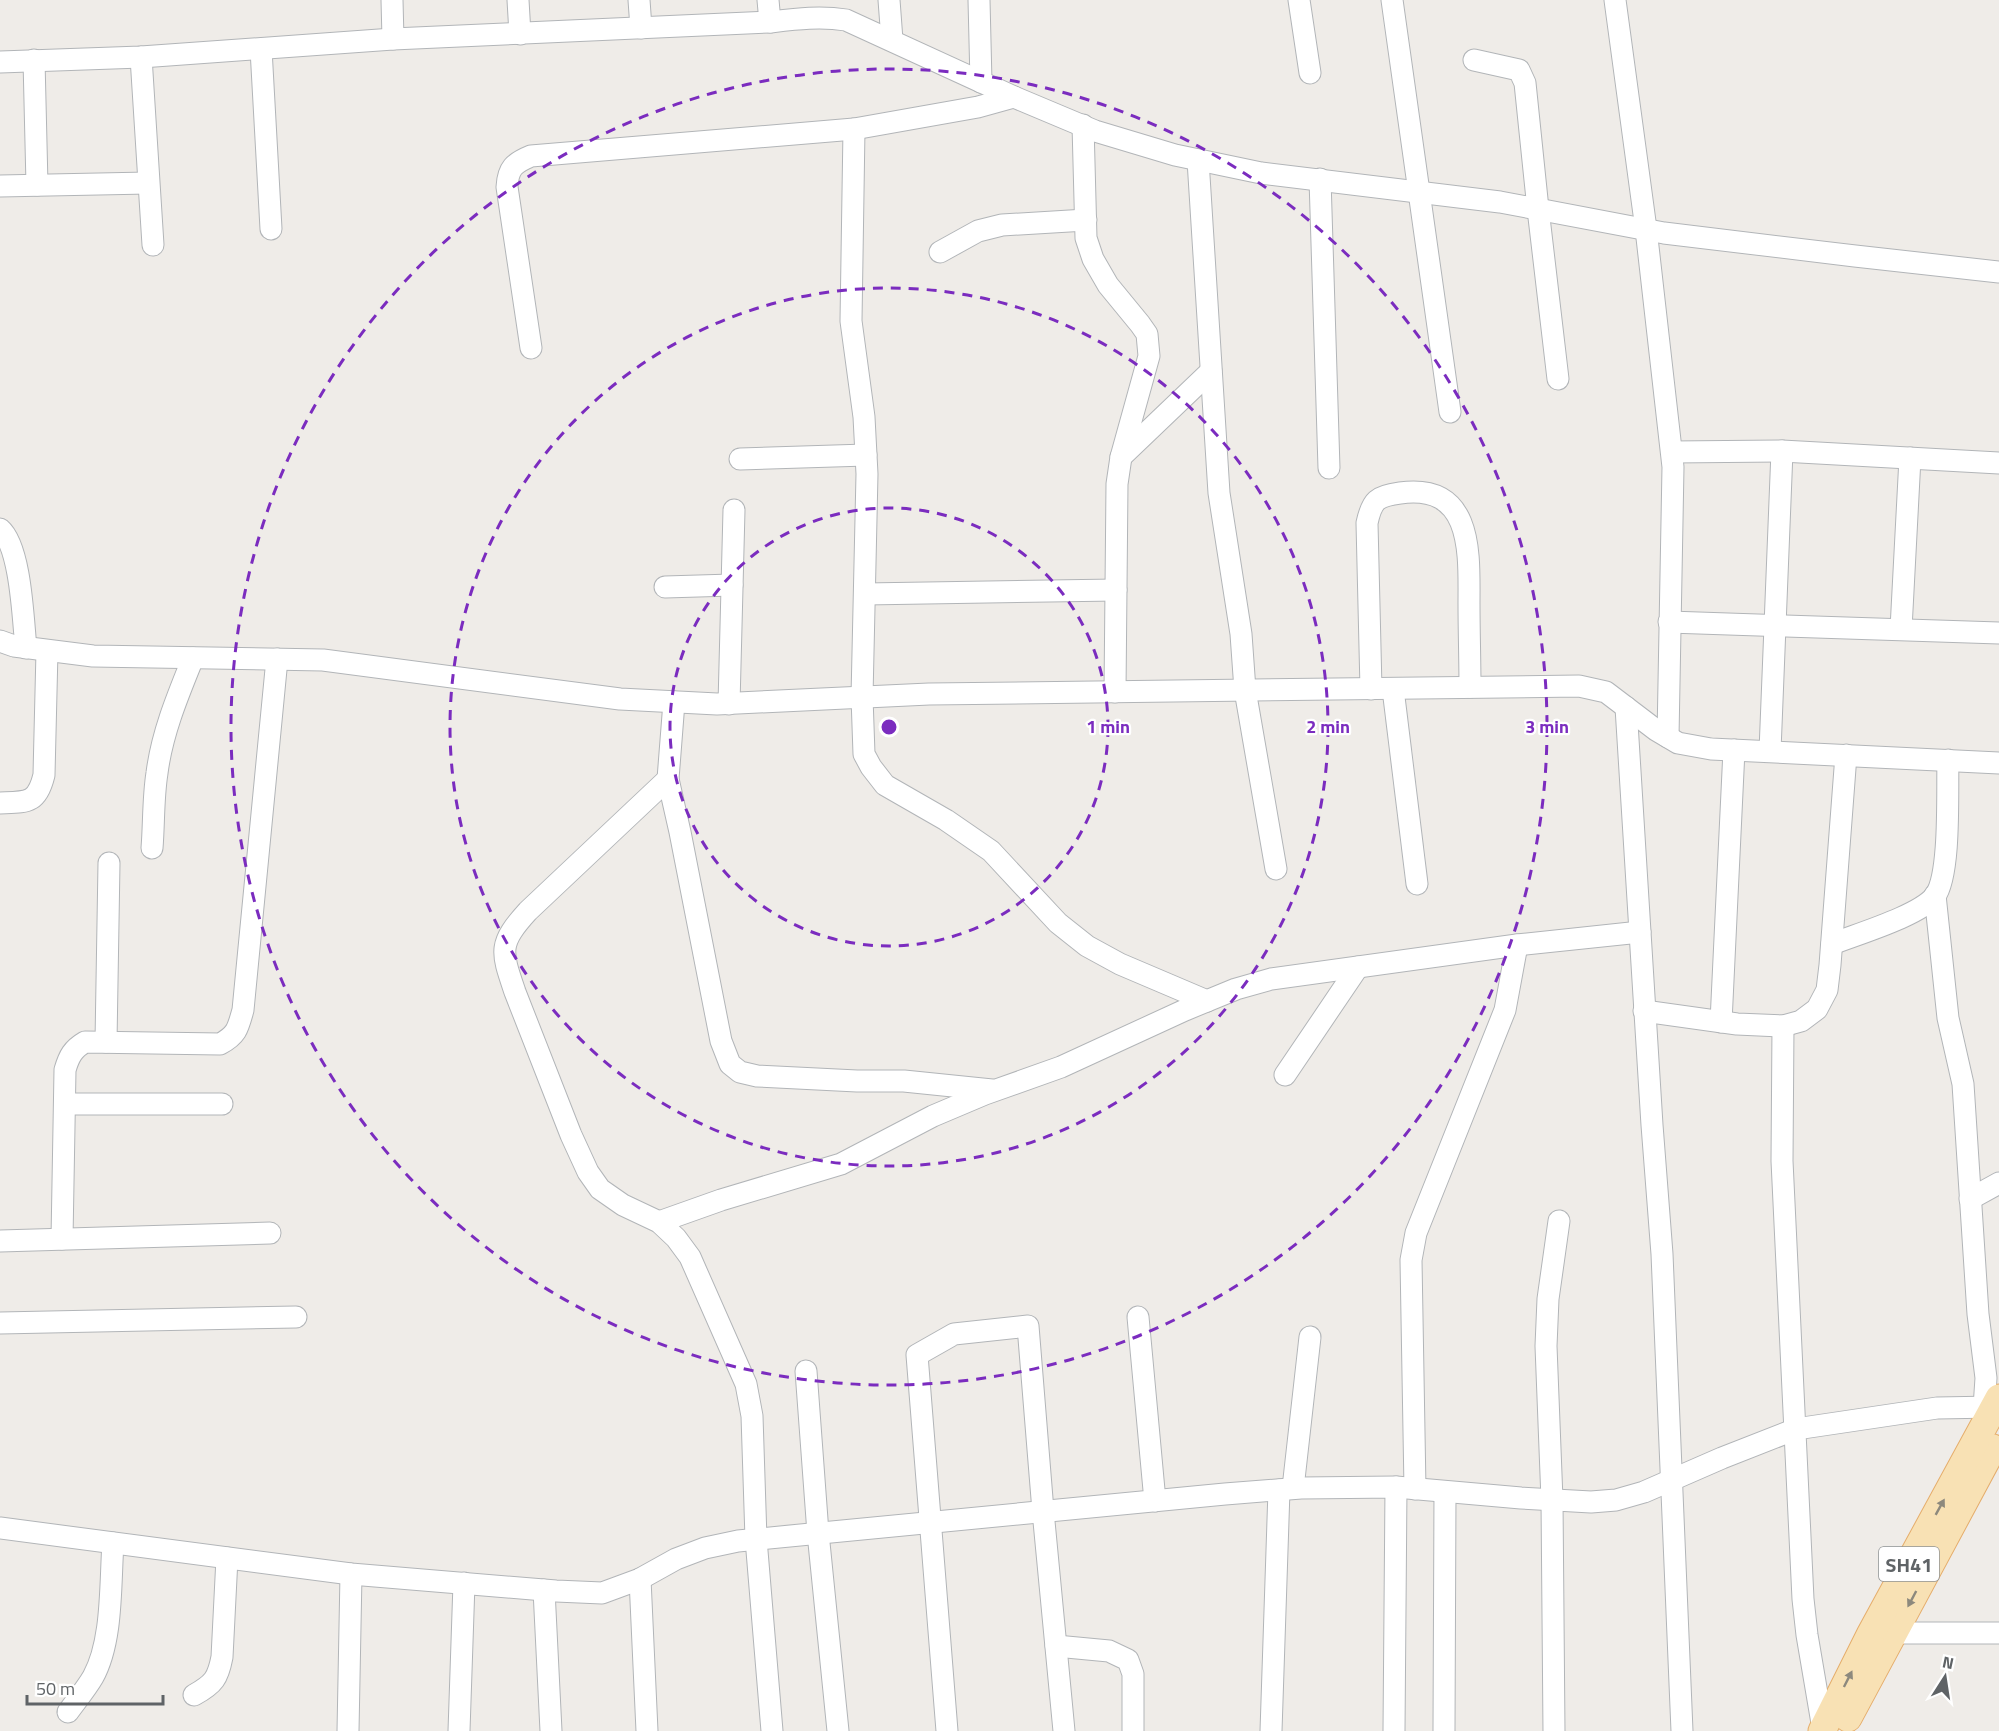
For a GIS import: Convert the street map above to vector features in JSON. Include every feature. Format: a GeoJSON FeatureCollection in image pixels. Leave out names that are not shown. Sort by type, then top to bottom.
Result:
{"type":"FeatureCollection","features":[{"type":"Feature","properties":{"kind":"main road","name":"SH41"},"geometry":{"type":"LineString","coordinates":[[1828,1730],[1870,1635],[1994,1406]]}},
{"type":"Feature","properties":{"kind":"main road","name":"SH41"},"geometry":{"type":"LineString","coordinates":[[1828,1730],[1894,1633],[1999,1437]]}},
{"type":"Feature","properties":{"kind":"street"},"geometry":{"type":"LineString","coordinates":[[392,0],[393,39]]}},
{"type":"Feature","properties":{"kind":"street"},"geometry":{"type":"LineString","coordinates":[[518,0],[520,34]]}},
{"type":"Feature","properties":{"kind":"street"},"geometry":{"type":"LineString","coordinates":[[639,0],[641,28]]}},
{"type":"Feature","properties":{"kind":"street"},"geometry":{"type":"LineString","coordinates":[[768,0],[770,22]]}},
{"type":"Feature","properties":{"kind":"street"},"geometry":{"type":"LineString","coordinates":[[889,0],[892,40]]}},
{"type":"Feature","properties":{"kind":"street"},"geometry":{"type":"LineString","coordinates":[[979,0],[981,82]]}},
{"type":"Feature","properties":{"kind":"street"},"geometry":{"type":"LineString","coordinates":[[1299,0],[1310,74]]}},
{"type":"Feature","properties":{"kind":"street"},"geometry":{"type":"LineString","coordinates":[[1392,0],[1450,412]]}},
{"type":"Feature","properties":{"kind":"street"},"geometry":{"type":"LineString","coordinates":[[1615,0],[1646,229],[1672,452],[1668,737]]}},
{"type":"Feature","properties":{"kind":"street"},"geometry":{"type":"LineString","coordinates":[[0,62],[141,57],[393,39],[770,22],[811,17],[833,18],[846,20],[1014,97],[1083,125],[1175,155],[1261,173],[1420,191],[1538,209],[1646,229],[1999,272]]}},
{"type":"Feature","properties":{"kind":"street"},"geometry":{"type":"LineString","coordinates":[[261,49],[271,230]]}},
{"type":"Feature","properties":{"kind":"street"},"geometry":{"type":"LineString","coordinates":[[141,57],[153,245]]}},
{"type":"Feature","properties":{"kind":"street"},"geometry":{"type":"LineString","coordinates":[[34,60],[37,185]]}},
{"type":"Feature","properties":{"kind":"street"},"geometry":{"type":"LineString","coordinates":[[1474,60],[1519,70],[1525,83],[1558,379]]}},
{"type":"Feature","properties":{"kind":"street"},"geometry":{"type":"LineString","coordinates":[[531,348],[507,187],[508,174],[517,162],[531,156],[854,129],[978,107],[1014,97]]}},
{"type":"Feature","properties":{"kind":"street"},"geometry":{"type":"LineString","coordinates":[[1083,125],[1086,238],[1093,260],[1108,285],[1147,334],[1149,356],[1121,457],[1117,484],[1115,692]]}},
{"type":"Feature","properties":{"kind":"street"},"geometry":{"type":"LineString","coordinates":[[854,129],[851,321],[864,417],[866,455],[862,697],[864,754],[885,785],[946,820],[991,851],[1058,923],[1087,946],[1120,964],[1207,1001]]}},
{"type":"Feature","properties":{"kind":"street"},"geometry":{"type":"LineString","coordinates":[[1198,160],[1219,493],[1241,634],[1245,690],[1276,869]]}},
{"type":"Feature","properties":{"kind":"street"},"geometry":{"type":"LineString","coordinates":[[1320,179],[1329,468]]}},
{"type":"Feature","properties":{"kind":"street"},"geometry":{"type":"LineString","coordinates":[[0,186],[148,183]]}},
{"type":"Feature","properties":{"kind":"street"},"geometry":{"type":"LineString","coordinates":[[940,252],[978,231],[1002,225],[1086,220]]}},
{"type":"Feature","properties":{"kind":"street"},"geometry":{"type":"LineString","coordinates":[[1121,457],[1211,371]]}},
{"type":"Feature","properties":{"kind":"street"},"geometry":{"type":"LineString","coordinates":[[1672,452],[1782,451],[1999,463]]}},
{"type":"Feature","properties":{"kind":"street"},"geometry":{"type":"LineString","coordinates":[[1770,751],[1782,451]]}},
{"type":"Feature","properties":{"kind":"street"},"geometry":{"type":"LineString","coordinates":[[740,459],[866,455]]}},
{"type":"Feature","properties":{"kind":"street"},"geometry":{"type":"LineString","coordinates":[[1901,629],[1910,458]]}},
{"type":"Feature","properties":{"kind":"street"},"geometry":{"type":"LineString","coordinates":[[1371,689],[1367,523],[1370,507],[1381,496],[1404,492],[1438,496],[1453,509],[1465,530],[1469,558],[1470,687]]}},
{"type":"Feature","properties":{"kind":"street"},"geometry":{"type":"LineString","coordinates":[[729,704],[734,510]]}},
{"type":"Feature","properties":{"kind":"street"},"geometry":{"type":"LineString","coordinates":[[0,529],[6,534],[16,561],[36,649],[44,775],[40,791],[31,800],[0,803]]}},
{"type":"Feature","properties":{"kind":"street"},"geometry":{"type":"LineString","coordinates":[[665,586],[732,585]]}},
{"type":"Feature","properties":{"kind":"street"},"geometry":{"type":"LineString","coordinates":[[865,594],[1116,590]]}},
{"type":"Feature","properties":{"kind":"street"},"geometry":{"type":"LineString","coordinates":[[1669,622],[1999,633]]}},
{"type":"Feature","properties":{"kind":"street"},"geometry":{"type":"LineString","coordinates":[[0,640],[36,649],[115,657],[323,660],[620,699],[729,704],[929,694],[1579,686],[1606,692],[1678,743],[1711,749],[1999,763]]}},
{"type":"Feature","properties":{"kind":"street"},"geometry":{"type":"LineString","coordinates":[[152,848],[157,773],[177,697],[193,658]]}},
{"type":"Feature","properties":{"kind":"street"},"geometry":{"type":"LineString","coordinates":[[62,1239],[66,1070],[69,1056],[76,1047],[86,1042],[220,1044],[233,1037],[239,1026],[243,1010],[277,659]]}},
{"type":"Feature","properties":{"kind":"street"},"geometry":{"type":"LineString","coordinates":[[1393,688],[1417,884]]}},
{"type":"Feature","properties":{"kind":"street"},"geometry":{"type":"LineString","coordinates":[[674,702],[668,779],[721,1041],[730,1064],[740,1072],[757,1076],[904,1081],[996,1090]]}},
{"type":"Feature","properties":{"kind":"street"},"geometry":{"type":"LineString","coordinates":[[1626,706],[1644,1011],[1662,1254],[1682,1731]]}},
{"type":"Feature","properties":{"kind":"street"},"geometry":{"type":"LineString","coordinates":[[1721,1022],[1734,750]]}},
{"type":"Feature","properties":{"kind":"street"},"geometry":{"type":"LineString","coordinates":[[1644,1011],[1721,1022],[1783,1026],[1801,1021],[1817,1009],[1827,990],[1846,755]]}},
{"type":"Feature","properties":{"kind":"street"},"geometry":{"type":"LineString","coordinates":[[0,1528],[351,1574],[602,1593],[640,1579],[676,1559],[705,1548],[738,1541],[1043,1511],[1286,1489],[1405,1488],[1552,1500],[1591,1502],[1617,1500],[1644,1492],[1796,1429],[1937,1408],[1994,1406],[1986,1378],[1978,1314],[1963,1084],[1948,1018],[1935,895],[1946,856],[1948,760]]}},
{"type":"Feature","properties":{"kind":"street"},"geometry":{"type":"LineString","coordinates":[[668,779],[528,911],[510,931],[504,950],[515,992],[571,1135],[588,1172],[600,1189],[623,1205],[659,1222],[676,1238],[690,1257],[746,1384],[752,1416],[756,1539],[772,1731]]}},
{"type":"Feature","properties":{"kind":"street"},"geometry":{"type":"LineString","coordinates":[[106,1042],[110,863]]}},
{"type":"Feature","properties":{"kind":"street"},"geometry":{"type":"LineString","coordinates":[[1832,944],[1915,912],[1935,895]]}},
{"type":"Feature","properties":{"kind":"street"},"geometry":{"type":"LineString","coordinates":[[659,1222],[721,1200],[841,1164],[933,1116],[1061,1067],[1236,989],[1271,980],[1358,967],[1517,945],[1640,932]]}},
{"type":"Feature","properties":{"kind":"street"},"geometry":{"type":"LineString","coordinates":[[1394,1731],[1405,1488],[1411,1260],[1416,1233],[1505,1010],[1517,945]]}},
{"type":"Feature","properties":{"kind":"street"},"geometry":{"type":"LineString","coordinates":[[1285,1075],[1358,967]]}},
{"type":"Feature","properties":{"kind":"street"},"geometry":{"type":"LineString","coordinates":[[1783,1026],[1782,1161],[1803,1599],[1807,1635],[1828,1730]]}},
{"type":"Feature","properties":{"kind":"street"},"geometry":{"type":"LineString","coordinates":[[65,1104],[222,1104]]}},
{"type":"Feature","properties":{"kind":"street"},"geometry":{"type":"LineString","coordinates":[[1970,1199],[1999,1184]]}},
{"type":"Feature","properties":{"kind":"street"},"geometry":{"type":"LineString","coordinates":[[1554,1731],[1552,1500],[1546,1346],[1548,1299],[1559,1221]]}},
{"type":"Feature","properties":{"kind":"street"},"geometry":{"type":"LineString","coordinates":[[0,1241],[270,1233]]}},
{"type":"Feature","properties":{"kind":"street"},"geometry":{"type":"LineString","coordinates":[[0,1323],[296,1317]]}},
{"type":"Feature","properties":{"kind":"street"},"geometry":{"type":"LineString","coordinates":[[1137,1317],[1155,1501]]}},
{"type":"Feature","properties":{"kind":"street"},"geometry":{"type":"LineString","coordinates":[[947,1731],[917,1355],[954,1334],[1029,1326],[1043,1511],[1064,1731]]}},
{"type":"Feature","properties":{"kind":"street"},"geometry":{"type":"LineString","coordinates":[[1271,1731],[1286,1489],[1310,1337]]}},
{"type":"Feature","properties":{"kind":"street"},"geometry":{"type":"LineString","coordinates":[[806,1371],[818,1533],[838,1731]]}},
{"type":"Feature","properties":{"kind":"street"},"geometry":{"type":"LineString","coordinates":[[1444,1731],[1446,1492]]}},
{"type":"Feature","properties":{"kind":"street"},"geometry":{"type":"LineString","coordinates":[[68,1712],[93,1677],[101,1655],[107,1628],[113,1543]]}},
{"type":"Feature","properties":{"kind":"street"},"geometry":{"type":"LineString","coordinates":[[194,1695],[210,1686],[219,1672],[222,1656],[227,1558]]}},
{"type":"Feature","properties":{"kind":"street"},"geometry":{"type":"LineString","coordinates":[[348,1731],[351,1574]]}},
{"type":"Feature","properties":{"kind":"street"},"geometry":{"type":"LineString","coordinates":[[640,1579],[646,1731]]}},
{"type":"Feature","properties":{"kind":"street"},"geometry":{"type":"LineString","coordinates":[[459,1731],[464,1583]]}},
{"type":"Feature","properties":{"kind":"street"},"geometry":{"type":"LineString","coordinates":[[544,1590],[551,1731]]}},
{"type":"Feature","properties":{"kind":"street"},"geometry":{"type":"LineString","coordinates":[[1894,1633],[1999,1633]]}},
{"type":"Feature","properties":{"kind":"street"},"geometry":{"type":"LineString","coordinates":[[1056,1646],[1109,1651],[1128,1660],[1133,1674],[1132,1731]]}}]}
